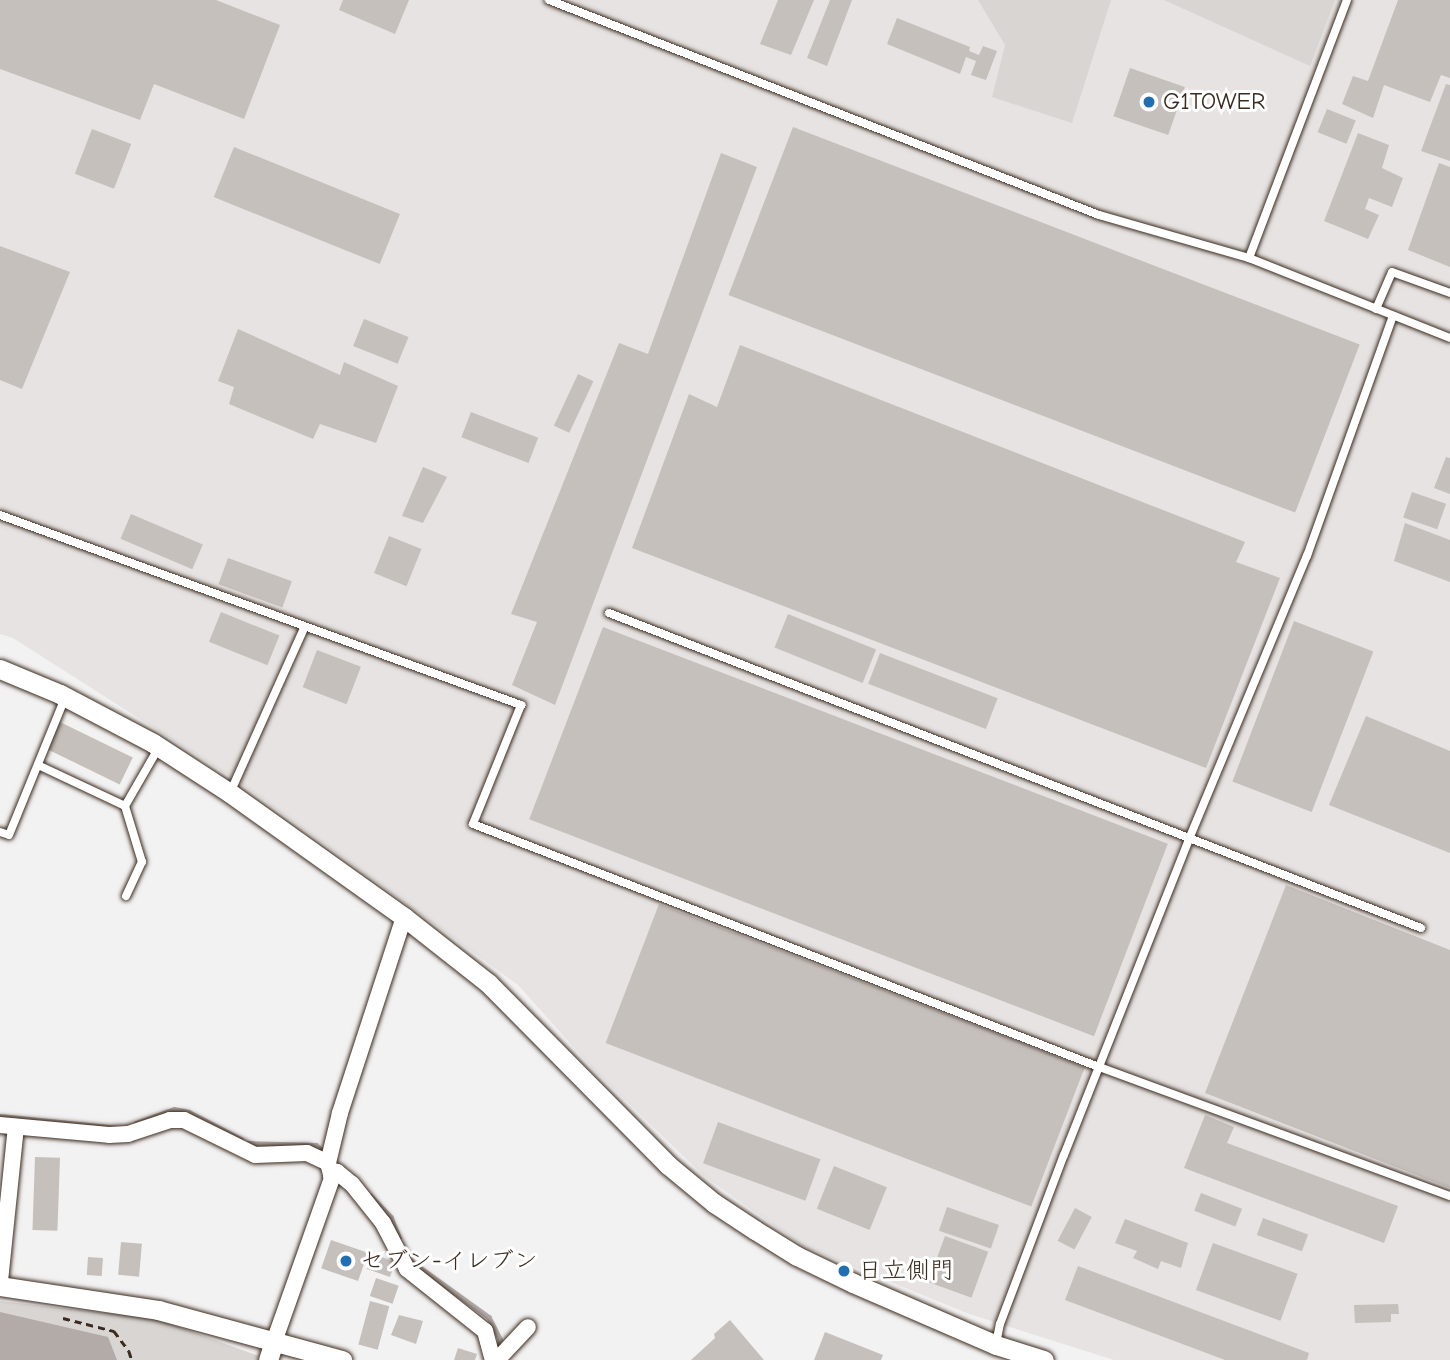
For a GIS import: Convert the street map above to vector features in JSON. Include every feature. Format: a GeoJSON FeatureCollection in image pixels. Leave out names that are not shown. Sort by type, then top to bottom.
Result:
{"type":"FeatureCollection","features":[{"type":"Feature","properties":{"kind":"street"},"geometry":{"type":"LineString","coordinates":[[0,669],[65,697],[159,747],[230,793],[404,917],[488,983],[668,1164],[714,1203],[796,1256],[996,1345],[1044,1360]]}},
{"type":"Feature","properties":{"kind":"street"},"geometry":{"type":"LineString","coordinates":[[268,1360],[404,917]]}},
{"type":"Feature","properties":{"kind":"street"},"geometry":{"type":"LineString","coordinates":[[342,1360],[275,1339],[158,1310],[0,1283],[8,1126],[128,1134],[170,1120],[184,1120],[255,1155],[307,1153],[330,1161],[383,1223],[407,1269],[485,1331],[495,1360],[528,1327]]}},
{"type":"Feature","properties":{"kind":"lane"},"geometry":{"type":"LineString","coordinates":[[549,0],[1099,215],[1249,258],[1450,338]]}},
{"type":"Feature","properties":{"kind":"lane"},"geometry":{"type":"LineString","coordinates":[[1249,258],[1347,0]]}},
{"type":"Feature","properties":{"kind":"lane"},"geometry":{"type":"LineString","coordinates":[[1376,309],[1392,272],[1450,293]]}},
{"type":"Feature","properties":{"kind":"lane"},"geometry":{"type":"LineString","coordinates":[[996,1345],[1000,1324],[1099,1067],[1189,839],[1307,556],[1393,316]]}},
{"type":"Feature","properties":{"kind":"lane"},"geometry":{"type":"LineString","coordinates":[[0,515],[521,705],[473,824],[1099,1067],[1450,1196]]}},
{"type":"Feature","properties":{"kind":"lane"},"geometry":{"type":"LineString","coordinates":[[609,613],[1421,928]]}},
{"type":"Feature","properties":{"kind":"lane"},"geometry":{"type":"LineString","coordinates":[[230,793],[304,628]]}},
{"type":"Feature","properties":{"kind":"lane"},"geometry":{"type":"LineString","coordinates":[[0,832],[9,835],[65,697]]}},
{"type":"Feature","properties":{"kind":"lane"},"geometry":{"type":"LineString","coordinates":[[125,896],[142,862],[125,806],[159,747]]}},
{"type":"Feature","properties":{"kind":"lane"},"geometry":{"type":"LineString","coordinates":[[38,765],[125,806]]}},
{"type":"Feature","properties":{"kind":"path"},"geometry":{"type":"LineString","coordinates":[[63,1318],[114,1331],[129,1351],[132,1360]]}},
{"type":"Feature","properties":{"kind":"shaded area"},"geometry":{"type":"Polygon","coordinates":[[[0,0],[1450,0],[1450,1360],[1114,1360],[969,1314],[803,1246],[704,1176],[594,1070],[518,985],[237,781],[13,638],[0,634],[0,0]]]}},
{"type":"Feature","properties":{"kind":"shaded area"},"geometry":{"type":"Polygon","coordinates":[[[978,0],[1111,0],[1072,123],[992,97],[1005,45],[978,0]]]}},
{"type":"Feature","properties":{"kind":"shaded area"},"geometry":{"type":"Polygon","coordinates":[[[1164,0],[1335,0],[1310,66],[1164,0]]]}},
{"type":"Feature","properties":{"kind":"shaded area"},"geometry":{"type":"Polygon","coordinates":[[[0,1301],[157,1319],[259,1356],[258,1360],[0,1360],[0,1301]]]}},
{"type":"Feature","properties":{"kind":"shaded area"},"geometry":{"type":"Polygon","coordinates":[[[0,1312],[108,1337],[117,1360],[0,1360],[0,1312]]]}},
{"type":"Feature","properties":{"kind":"building"},"geometry":{"type":"Polygon","coordinates":[[[0,0],[216,0],[280,25],[244,119],[154,84],[140,120],[0,69],[0,0]]]}},
{"type":"Feature","properties":{"kind":"building"},"geometry":{"type":"Polygon","coordinates":[[[343,0],[409,0],[395,34],[339,10],[343,0]]]}},
{"type":"Feature","properties":{"kind":"building"},"geometry":{"type":"Polygon","coordinates":[[[778,0],[814,0],[791,55],[760,44],[778,0]]]}},
{"type":"Feature","properties":{"kind":"building"},"geometry":{"type":"Polygon","coordinates":[[[830,0],[852,0],[827,66],[807,58],[830,0]]]}},
{"type":"Feature","properties":{"kind":"building"},"geometry":{"type":"Polygon","coordinates":[[[1398,0],[1450,0],[1450,78],[1441,75],[1430,102],[1384,85],[1373,118],[1342,104],[1353,76],[1368,81],[1398,0]]]}},
{"type":"Feature","properties":{"kind":"building"},"geometry":{"type":"Polygon","coordinates":[[[897,18],[970,47],[969,51],[979,55],[983,46],[997,51],[986,80],[971,75],[976,61],[966,57],[960,74],[887,44],[897,18]]]}},
{"type":"Feature","properties":{"kind":"building","name":"G1TOWER"},"geometry":{"type":"Polygon","coordinates":[[[1130,68],[1185,87],[1168,135],[1113,116],[1130,68]]]}},
{"type":"Feature","properties":{"kind":"building"},"geometry":{"type":"Polygon","coordinates":[[[1446,84],[1450,85],[1450,161],[1421,151],[1446,84]]]}},
{"type":"Feature","properties":{"kind":"building"},"geometry":{"type":"Polygon","coordinates":[[[1327,109],[1356,121],[1346,144],[1318,132],[1327,109]]]}},
{"type":"Feature","properties":{"kind":"building"},"geometry":{"type":"Polygon","coordinates":[[[793,127],[1360,345],[1295,513],[728,295],[793,127]]]}},
{"type":"Feature","properties":{"kind":"building"},"geometry":{"type":"Polygon","coordinates":[[[92,129],[131,144],[114,189],[75,174],[92,129]]]}},
{"type":"Feature","properties":{"kind":"building"},"geometry":{"type":"Polygon","coordinates":[[[1358,133],[1389,145],[1382,168],[1403,178],[1392,207],[1369,198],[1365,209],[1379,215],[1368,239],[1324,221],[1358,133]]]}},
{"type":"Feature","properties":{"kind":"building"},"geometry":{"type":"Polygon","coordinates":[[[234,147],[400,214],[380,264],[214,197],[234,147]]]}},
{"type":"Feature","properties":{"kind":"building"},"geometry":{"type":"Polygon","coordinates":[[[721,153],[757,167],[555,705],[512,685],[537,622],[511,614],[619,343],[648,354],[721,153]]]}},
{"type":"Feature","properties":{"kind":"building"},"geometry":{"type":"Polygon","coordinates":[[[1439,163],[1450,167],[1450,267],[1408,250],[1439,163]]]}},
{"type":"Feature","properties":{"kind":"building"},"geometry":{"type":"Polygon","coordinates":[[[0,246],[70,272],[22,389],[0,380],[0,246]]]}},
{"type":"Feature","properties":{"kind":"building"},"geometry":{"type":"Polygon","coordinates":[[[364,319],[409,337],[398,364],[353,346],[364,319]]]}},
{"type":"Feature","properties":{"kind":"building"},"geometry":{"type":"Polygon","coordinates":[[[238,329],[340,375],[344,362],[398,386],[376,443],[320,424],[313,439],[229,404],[234,387],[218,381],[238,329]]]}},
{"type":"Feature","properties":{"kind":"building"},"geometry":{"type":"Polygon","coordinates":[[[740,345],[1245,542],[1236,562],[1280,578],[1206,768],[632,548],[689,394],[717,407],[740,345]]]}},
{"type":"Feature","properties":{"kind":"building"},"geometry":{"type":"Polygon","coordinates":[[[578,374],[593,381],[569,433],[554,426],[578,374]]]}},
{"type":"Feature","properties":{"kind":"building"},"geometry":{"type":"Polygon","coordinates":[[[471,412],[538,438],[529,463],[461,437],[471,412]]]}},
{"type":"Feature","properties":{"kind":"building"},"geometry":{"type":"Polygon","coordinates":[[[1446,457],[1450,458],[1450,494],[1434,488],[1446,457]]]}},
{"type":"Feature","properties":{"kind":"building"},"geometry":{"type":"Polygon","coordinates":[[[423,467],[447,477],[423,523],[402,516],[423,467]]]}},
{"type":"Feature","properties":{"kind":"building"},"geometry":{"type":"Polygon","coordinates":[[[1412,492],[1446,504],[1437,529],[1403,518],[1412,492]]]}},
{"type":"Feature","properties":{"kind":"building"},"geometry":{"type":"Polygon","coordinates":[[[131,514],[203,544],[192,569],[120,539],[131,514]]]}},
{"type":"Feature","properties":{"kind":"building"},"geometry":{"type":"Polygon","coordinates":[[[1405,523],[1450,540],[1450,582],[1394,561],[1405,523]]]}},
{"type":"Feature","properties":{"kind":"building"},"geometry":{"type":"Polygon","coordinates":[[[389,536],[421,549],[406,586],[374,573],[389,536]]]}},
{"type":"Feature","properties":{"kind":"building"},"geometry":{"type":"Polygon","coordinates":[[[228,558],[292,581],[282,608],[218,584],[228,558]]]}},
{"type":"Feature","properties":{"kind":"building"},"geometry":{"type":"Polygon","coordinates":[[[221,612],[279,636],[267,665],[209,642],[221,612]]]}},
{"type":"Feature","properties":{"kind":"building"},"geometry":{"type":"Polygon","coordinates":[[[788,614],[876,650],[863,683],[775,647],[788,614]]]}},
{"type":"Feature","properties":{"kind":"building"},"geometry":{"type":"Polygon","coordinates":[[[1294,621],[1373,651],[1312,812],[1232,782],[1294,621]]]}},
{"type":"Feature","properties":{"kind":"building"},"geometry":{"type":"Polygon","coordinates":[[[603,627],[1168,844],[1094,1036],[529,819],[603,627]]]}},
{"type":"Feature","properties":{"kind":"building"},"geometry":{"type":"Polygon","coordinates":[[[317,650],[361,667],[347,704],[303,687],[317,650]]]}},
{"type":"Feature","properties":{"kind":"building"},"geometry":{"type":"Polygon","coordinates":[[[880,653],[998,698],[986,729],[868,684],[880,653]]]}},
{"type":"Feature","properties":{"kind":"building"},"geometry":{"type":"Polygon","coordinates":[[[1366,716],[1450,751],[1450,853],[1329,805],[1366,716]]]}},
{"type":"Feature","properties":{"kind":"building"},"geometry":{"type":"Polygon","coordinates":[[[60,722],[133,758],[120,784],[47,749],[60,722]]]}},
{"type":"Feature","properties":{"kind":"building"},"geometry":{"type":"Polygon","coordinates":[[[1286,885],[1450,950],[1450,1188],[1205,1093],[1286,885]]]}},
{"type":"Feature","properties":{"kind":"building"},"geometry":{"type":"Polygon","coordinates":[[[659,904],[1085,1067],[1031,1207],[606,1043],[659,904]]]}},
{"type":"Feature","properties":{"kind":"building"},"geometry":{"type":"Polygon","coordinates":[[[1205,1115],[1234,1127],[1227,1143],[1398,1206],[1384,1243],[1184,1168],[1205,1115]]]}},
{"type":"Feature","properties":{"kind":"building"},"geometry":{"type":"Polygon","coordinates":[[[718,1122],[820,1159],[805,1201],[703,1163],[718,1122]]]}},
{"type":"Feature","properties":{"kind":"building"},"geometry":{"type":"Polygon","coordinates":[[[35,1157],[60,1158],[57,1231],[32,1230],[35,1157]]]}},
{"type":"Feature","properties":{"kind":"building"},"geometry":{"type":"Polygon","coordinates":[[[834,1166],[887,1187],[870,1230],[817,1209],[834,1166]]]}},
{"type":"Feature","properties":{"kind":"building"},"geometry":{"type":"Polygon","coordinates":[[[1201,1193],[1242,1209],[1235,1227],[1194,1211],[1201,1193]]]}},
{"type":"Feature","properties":{"kind":"building"},"geometry":{"type":"Polygon","coordinates":[[[947,1207],[999,1225],[991,1249],[939,1231],[947,1207]]]}},
{"type":"Feature","properties":{"kind":"building"},"geometry":{"type":"Polygon","coordinates":[[[1075,1208],[1092,1217],[1074,1250],[1058,1241],[1075,1208]]]}},
{"type":"Feature","properties":{"kind":"building"},"geometry":{"type":"Polygon","coordinates":[[[1263,1218],[1308,1234],[1302,1251],[1257,1235],[1263,1218]]]}},
{"type":"Feature","properties":{"kind":"building"},"geometry":{"type":"Polygon","coordinates":[[[1125,1219],[1188,1243],[1181,1268],[1161,1261],[1158,1269],[1133,1258],[1137,1251],[1115,1243],[1125,1219]]]}},
{"type":"Feature","properties":{"kind":"building"},"geometry":{"type":"Polygon","coordinates":[[[945,1236],[988,1252],[971,1298],[928,1282],[945,1236]]]}},
{"type":"Feature","properties":{"kind":"building","name":"セブン-イレブン"},"geometry":{"type":"Polygon","coordinates":[[[331,1240],[368,1253],[358,1281],[321,1268],[331,1240]]]}},
{"type":"Feature","properties":{"kind":"building"},"geometry":{"type":"Polygon","coordinates":[[[121,1242],[142,1244],[139,1277],[118,1275],[121,1242]]]}},
{"type":"Feature","properties":{"kind":"building"},"geometry":{"type":"Polygon","coordinates":[[[1213,1243],[1298,1274],[1280,1321],[1196,1290],[1213,1243]]]}},
{"type":"Feature","properties":{"kind":"building"},"geometry":{"type":"Polygon","coordinates":[[[374,1253],[395,1263],[390,1277],[367,1269],[374,1253]]]}},
{"type":"Feature","properties":{"kind":"building"},"geometry":{"type":"Polygon","coordinates":[[[88,1257],[103,1258],[102,1276],[87,1275],[88,1257]]]}},
{"type":"Feature","properties":{"kind":"building"},"geometry":{"type":"Polygon","coordinates":[[[1078,1266],[1309,1353],[1307,1360],[1225,1360],[1065,1300],[1078,1266]]]}},
{"type":"Feature","properties":{"kind":"building"},"geometry":{"type":"Polygon","coordinates":[[[376,1278],[399,1286],[393,1304],[370,1296],[376,1278]]]}},
{"type":"Feature","properties":{"kind":"building"},"geometry":{"type":"Polygon","coordinates":[[[370,1301],[389,1306],[378,1350],[358,1344],[370,1301]]]}},
{"type":"Feature","properties":{"kind":"building"},"geometry":{"type":"Polygon","coordinates":[[[1398,1304],[1399,1314],[1391,1314],[1391,1322],[1355,1323],[1354,1305],[1398,1304]]]}},
{"type":"Feature","properties":{"kind":"building"},"geometry":{"type":"Polygon","coordinates":[[[399,1315],[423,1321],[416,1344],[391,1335],[399,1315]]]}},
{"type":"Feature","properties":{"kind":"building"},"geometry":{"type":"Polygon","coordinates":[[[730,1320],[764,1360],[691,1360],[715,1338],[714,1334],[730,1320]]]}},
{"type":"Feature","properties":{"kind":"building"},"geometry":{"type":"Polygon","coordinates":[[[825,1332],[883,1355],[881,1360],[814,1360],[825,1332]]]}},
{"type":"Feature","properties":{"kind":"building"},"geometry":{"type":"Polygon","coordinates":[[[458,1348],[477,1354],[475,1360],[454,1360],[458,1348]]]}},
{"type":"Feature","properties":{"kind":"waterway"},"geometry":{"type":"LineString","coordinates":[[136,1123],[174,1109],[189,1112],[241,1139]]}},
{"type":"Feature","properties":{"kind":"waterway"},"geometry":{"type":"LineString","coordinates":[[0,1116],[118,1128]]}},
{"type":"Feature","properties":{"kind":"waterway"},"geometry":{"type":"LineString","coordinates":[[248,1143],[316,1145],[327,1154]]}},
{"type":"Feature","properties":{"kind":"waterway"},"geometry":{"type":"LineString","coordinates":[[371,1196],[391,1217],[399,1237]]}},
{"type":"Feature","properties":{"kind":"waterway"},"geometry":{"type":"LineString","coordinates":[[407,1258],[489,1317],[500,1339],[501,1349]]}},
{"type":"Feature","properties":{"kind":"place","name":"G1TOWER"},"geometry":{"type":"Point","coordinates":[1149,102]}},
{"type":"Feature","properties":{"kind":"place","name":"セブン-イレブン"},"geometry":{"type":"Point","coordinates":[346,1261]}},
{"type":"Feature","properties":{"kind":"place","name":"日立側門"},"geometry":{"type":"Point","coordinates":[844,1271]}}]}
